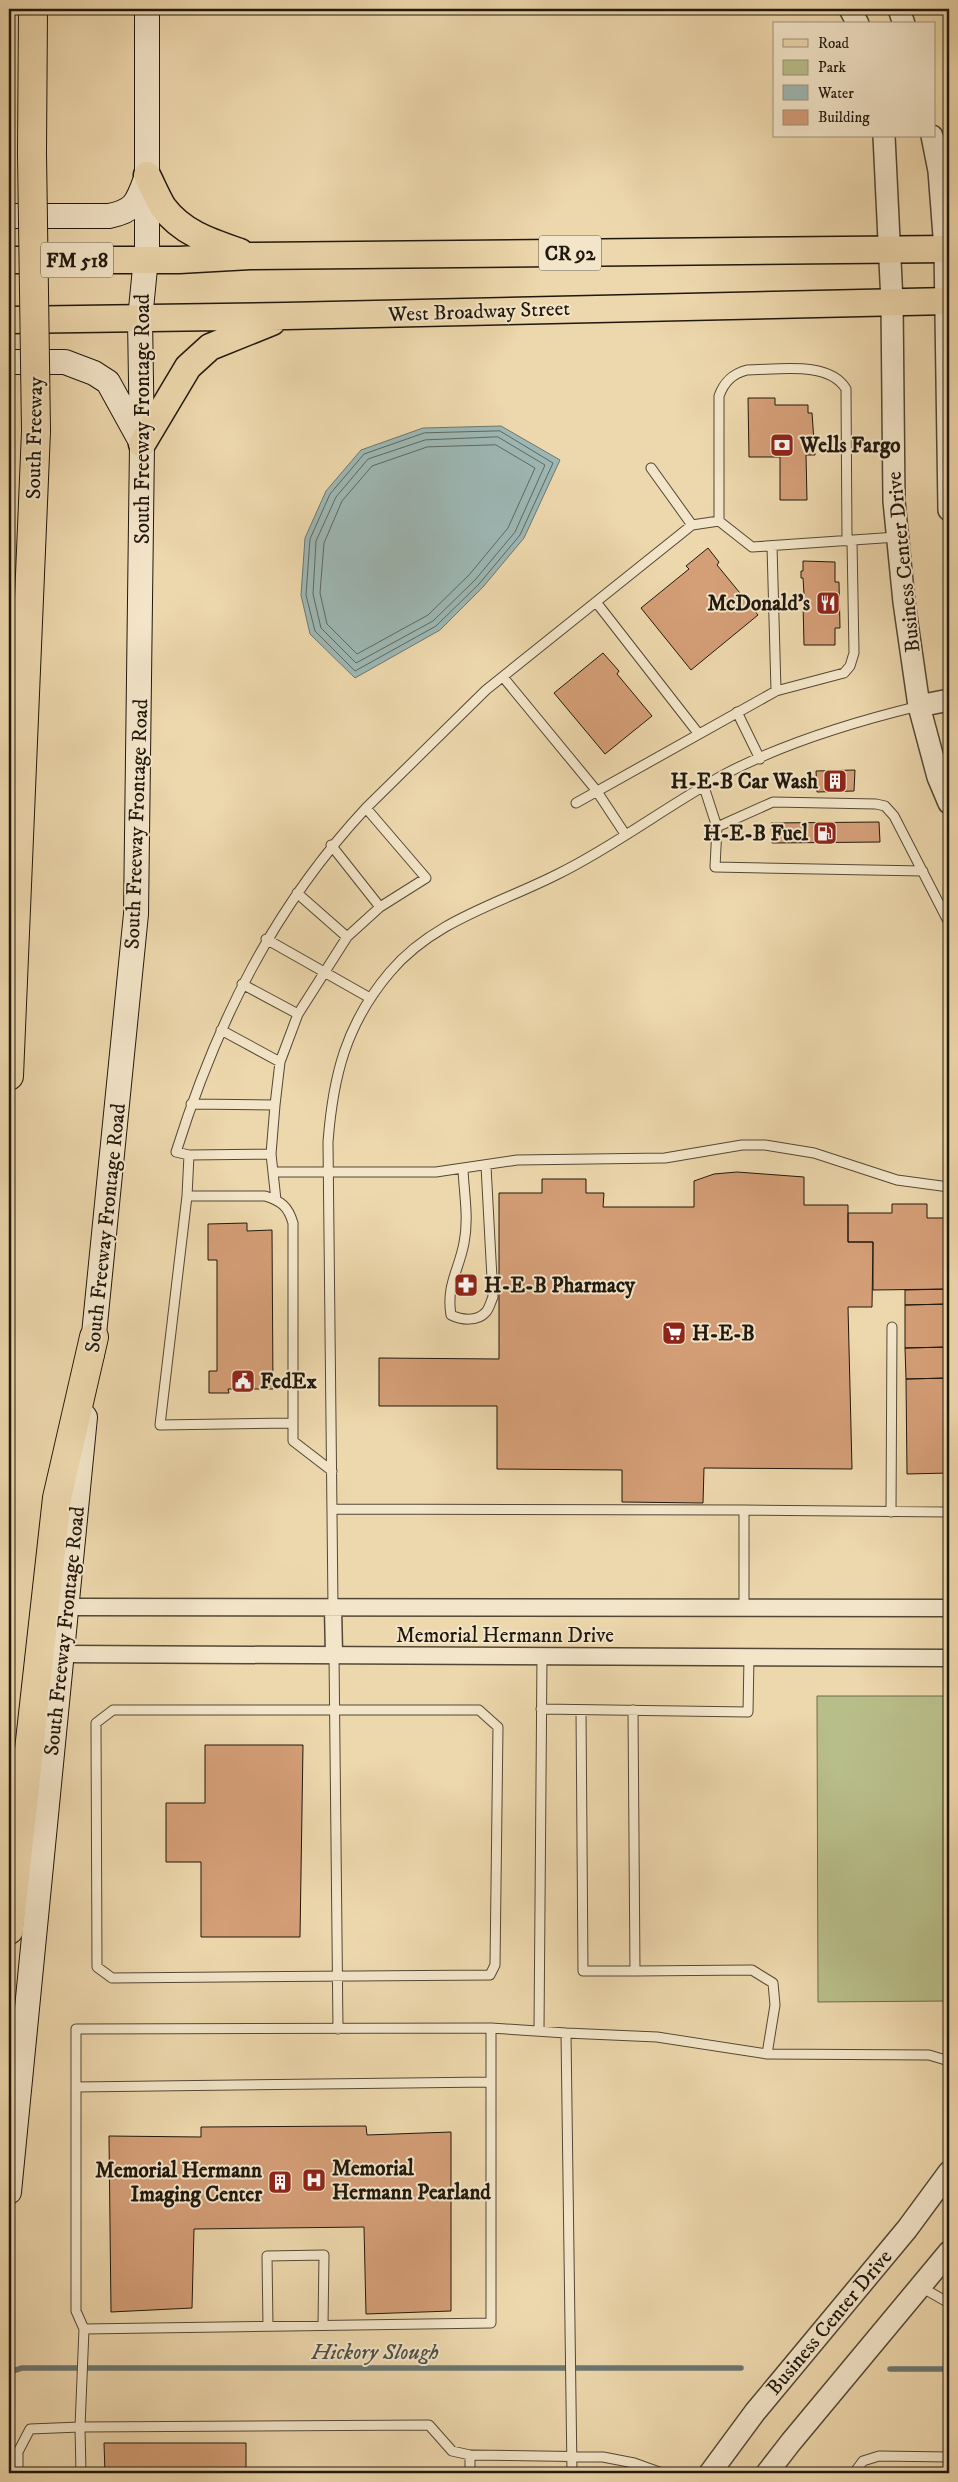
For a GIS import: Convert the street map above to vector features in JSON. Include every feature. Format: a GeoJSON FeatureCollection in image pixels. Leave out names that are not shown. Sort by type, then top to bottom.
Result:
{"type":"FeatureCollection","features":[{"type":"Feature","properties":{"kind":"highway","name":"South Freeway"},"geometry":{"type":"LineString","coordinates":[[9,1076],[36,431],[32,153],[33,9]]}},
{"type":"Feature","properties":{"kind":"highway"},"geometry":{"type":"LineString","coordinates":[[9,1930],[57,1498],[94,1337]]}},
{"type":"Feature","properties":{"kind":"main road","name":"South Freeway Frontage Road"},"geometry":{"type":"LineString","coordinates":[[9,2192],[136,914],[142,444],[140,319],[147,248],[147,9]]}},
{"type":"Feature","properties":{"kind":"main road"},"geometry":{"type":"LineString","coordinates":[[9,216],[109,216],[123,213],[138,202],[147,175]]}},
{"type":"Feature","properties":{"kind":"main road"},"geometry":{"type":"LineString","coordinates":[[147,175],[163,207],[181,226],[192,234],[250,256]]}},
{"type":"Feature","properties":{"kind":"main road","name":"CR 92"},"geometry":{"type":"LineString","coordinates":[[145,261],[250,256],[947,249]]}},
{"type":"Feature","properties":{"kind":"main road","name":"FM 518"},"geometry":{"type":"LineString","coordinates":[[9,260],[145,261]]}},
{"type":"Feature","properties":{"kind":"main road","name":"West Broadway Street"},"geometry":{"type":"LineString","coordinates":[[9,320],[140,319],[947,301]]}},
{"type":"Feature","properties":{"kind":"main road"},"geometry":{"type":"LineString","coordinates":[[142,444],[188,367],[210,347],[286,316]]}},
{"type":"Feature","properties":{"kind":"main road"},"geometry":{"type":"LineString","coordinates":[[9,362],[65,362],[81,366],[108,382],[142,444]]}},
{"type":"Feature","properties":{"kind":"street"},"geometry":{"type":"LineString","coordinates":[[850,9],[857,22]]}},
{"type":"Feature","properties":{"kind":"street"},"geometry":{"type":"LineString","coordinates":[[899,9],[903,22]]}},
{"type":"Feature","properties":{"kind":"street","name":"Business Center Drive"},"geometry":{"type":"LineString","coordinates":[[884,138],[892,302],[894,502],[897,536],[904,602],[920,706],[938,777],[949,803]]}},
{"type":"Feature","properties":{"kind":"street"},"geometry":{"type":"LineString","coordinates":[[932,138],[939,171],[947,249],[949,510]]}},
{"type":"Feature","properties":{"kind":"street"},"geometry":{"type":"LineString","coordinates":[[920,706],[949,700]]}},
{"type":"Feature","properties":{"kind":"street","name":"Memorial Hermann Drive"},"geometry":{"type":"LineString","coordinates":[[66,1607],[949,1608]]}},
{"type":"Feature","properties":{"kind":"street"},"geometry":{"type":"LineString","coordinates":[[333,1607],[334,1655]]}},
{"type":"Feature","properties":{"kind":"street","name":"Memorial Hermann Drive"},"geometry":{"type":"LineString","coordinates":[[61,1654],[949,1658]]}},
{"type":"Feature","properties":{"kind":"street","name":"Business Center Drive"},"geometry":{"type":"LineString","coordinates":[[710,2473],[755,2412],[907,2230],[949,2172]]}},
{"type":"Feature","properties":{"kind":"street"},"geometry":{"type":"LineString","coordinates":[[768,2473],[791,2442],[949,2252]]}},
{"type":"Feature","properties":{"kind":"lane"},"geometry":{"type":"LineString","coordinates":[[576,803],[596,790],[776,691],[844,673],[850,666],[854,653],[849,541],[846,388],[841,380],[831,374],[816,370],[747,370],[737,373],[722,387],[719,396],[719,521]]}},
{"type":"Feature","properties":{"kind":"lane"},"geometry":{"type":"LineString","coordinates":[[651,468],[692,525]]}},
{"type":"Feature","properties":{"kind":"lane"},"geometry":{"type":"LineString","coordinates":[[271,1154],[189,1155],[176,1152],[191,1104],[220,1030],[266,939],[331,845],[366,808],[486,690],[692,525],[719,521],[752,546],[849,541],[897,536]]}},
{"type":"Feature","properties":{"kind":"lane"},"geometry":{"type":"LineString","coordinates":[[772,546],[776,691]]}},
{"type":"Feature","properties":{"kind":"lane"},"geometry":{"type":"LineString","coordinates":[[596,602],[698,733]]}},
{"type":"Feature","properties":{"kind":"lane"},"geometry":{"type":"LineString","coordinates":[[503,677],[596,790],[626,834]]}},
{"type":"Feature","properties":{"kind":"lane"},"geometry":{"type":"LineString","coordinates":[[333,1607],[328,1142],[331,1104],[337,1069],[348,1037],[370,998],[407,955],[442,927],[558,875],[595,855],[626,834],[728,773],[860,720],[920,706]]}},
{"type":"Feature","properties":{"kind":"lane"},"geometry":{"type":"LineString","coordinates":[[737,712],[760,759]]}},
{"type":"Feature","properties":{"kind":"lane"},"geometry":{"type":"LineString","coordinates":[[704,787],[717,827],[715,867],[922,871]]}},
{"type":"Feature","properties":{"kind":"lane"},"geometry":{"type":"LineString","coordinates":[[717,827],[773,802],[876,804],[885,806],[894,816],[949,923]]}},
{"type":"Feature","properties":{"kind":"lane"},"geometry":{"type":"LineString","coordinates":[[276,1200],[271,1154],[274,1105],[280,1062],[298,1014],[347,937],[380,907],[426,878],[366,808]]}},
{"type":"Feature","properties":{"kind":"lane"},"geometry":{"type":"LineString","coordinates":[[331,845],[380,907]]}},
{"type":"Feature","properties":{"kind":"lane"},"geometry":{"type":"LineString","coordinates":[[297,893],[347,937]]}},
{"type":"Feature","properties":{"kind":"lane"},"geometry":{"type":"LineString","coordinates":[[266,939],[370,998]]}},
{"type":"Feature","properties":{"kind":"lane"},"geometry":{"type":"LineString","coordinates":[[242,984],[298,1014]]}},
{"type":"Feature","properties":{"kind":"lane"},"geometry":{"type":"LineString","coordinates":[[220,1030],[280,1062]]}},
{"type":"Feature","properties":{"kind":"lane"},"geometry":{"type":"LineString","coordinates":[[191,1104],[274,1105]]}},
{"type":"Feature","properties":{"kind":"lane"},"geometry":{"type":"LineString","coordinates":[[273,1172],[436,1172],[517,1160],[685,1157],[733,1146],[765,1145],[814,1153],[897,1180],[949,1187]]}},
{"type":"Feature","properties":{"kind":"lane"},"geometry":{"type":"LineString","coordinates":[[189,1155],[187,1196],[160,1425],[292,1423]]}},
{"type":"Feature","properties":{"kind":"lane"},"geometry":{"type":"LineString","coordinates":[[463,1169],[467,1204],[466,1227],[461,1256],[448,1295],[451,1315],[460,1320],[474,1318],[486,1312],[493,1297],[486,1166]]}},
{"type":"Feature","properties":{"kind":"lane"},"geometry":{"type":"LineString","coordinates":[[187,1196],[265,1196],[276,1200],[289,1210],[293,1222],[293,1440],[332,1471]]}},
{"type":"Feature","properties":{"kind":"lane"},"geometry":{"type":"LineString","coordinates":[[891,1512],[892,1327]]}},
{"type":"Feature","properties":{"kind":"lane"},"geometry":{"type":"LineString","coordinates":[[332,1509],[949,1512]]}},
{"type":"Feature","properties":{"kind":"lane"},"geometry":{"type":"LineString","coordinates":[[744,1510],[744,1607]]}},
{"type":"Feature","properties":{"kind":"lane"},"geometry":{"type":"LineString","coordinates":[[334,1655],[338,2029]]}},
{"type":"Feature","properties":{"kind":"lane"},"geometry":{"type":"LineString","coordinates":[[539,2030],[542,1656]]}},
{"type":"Feature","properties":{"kind":"lane"},"geometry":{"type":"LineString","coordinates":[[542,1710],[748,1712],[749,1657]]}},
{"type":"Feature","properties":{"kind":"lane"},"geometry":{"type":"LineString","coordinates":[[113,1710],[334,1711],[480,1710],[498,1727],[495,1965],[490,1975],[112,1978],[97,1967],[96,1723],[113,1710]]}},
{"type":"Feature","properties":{"kind":"lane"},"geometry":{"type":"LineString","coordinates":[[581,1710],[583,1970],[752,1970],[773,1983],[775,2005],[767,2054]]}},
{"type":"Feature","properties":{"kind":"lane"},"geometry":{"type":"LineString","coordinates":[[633,1710],[635,1971]]}},
{"type":"Feature","properties":{"kind":"lane"},"geometry":{"type":"LineString","coordinates":[[84,2329],[491,2323],[491,2028]]}},
{"type":"Feature","properties":{"kind":"lane"},"geometry":{"type":"LineString","coordinates":[[81,2473],[80,2427],[84,2329],[76,2311],[76,2029],[491,2028],[539,2030],[566,2034],[656,2037],[767,2054],[929,2055],[949,2061]]}},
{"type":"Feature","properties":{"kind":"lane"},"geometry":{"type":"LineString","coordinates":[[566,2034],[572,2473]]}},
{"type":"Feature","properties":{"kind":"lane"},"geometry":{"type":"LineString","coordinates":[[76,2087],[491,2082]]}},
{"type":"Feature","properties":{"kind":"lane"},"geometry":{"type":"LineString","coordinates":[[268,2326],[267,2256],[324,2255],[323,2326]]}},
{"type":"Feature","properties":{"kind":"lane"},"geometry":{"type":"LineString","coordinates":[[920,2286],[949,2303]]}},
{"type":"Feature","properties":{"kind":"lane"},"geometry":{"type":"LineString","coordinates":[[18,2473],[18,2452],[30,2429],[429,2425],[452,2450],[470,2455],[603,2457],[634,2463],[662,2473]]}},
{"type":"Feature","properties":{"kind":"lane"},"geometry":{"type":"LineString","coordinates":[[470,2455],[470,2473]]}},
{"type":"Feature","properties":{"kind":"lane"},"geometry":{"type":"LineString","coordinates":[[854,2473],[863,2461],[879,2456],[949,2457]]}},
{"type":"Feature","properties":{"kind":"green space"},"geometry":{"type":"Polygon","coordinates":[[[817,1696],[949,1696],[949,2001],[818,2002],[817,1696]]]}},
{"type":"Feature","properties":{"kind":"water"},"geometry":{"type":"Polygon","coordinates":[[[501,426],[560,460],[524,538],[483,587],[440,630],[355,678],[310,634],[301,595],[305,538],[326,491],[361,450],[423,428],[501,426]]]}},
{"type":"Feature","properties":{"kind":"building","name":"Wells Fargo"},"geometry":{"type":"Polygon","coordinates":[[[748,398],[775,398],[775,405],[808,405],[808,413],[812,413],[815,455],[806,455],[807,500],[780,500],[780,457],[749,457],[748,398]]]}},
{"type":"Feature","properties":{"kind":"building"},"geometry":{"type":"Polygon","coordinates":[[[708,548],[719,562],[717,565],[758,615],[691,670],[641,608],[689,569],[686,566],[708,548]]]}},
{"type":"Feature","properties":{"kind":"building"},"geometry":{"type":"Polygon","coordinates":[[[803,561],[835,562],[835,582],[839,582],[840,628],[835,628],[835,645],[804,645],[803,602],[801,602],[801,594],[804,594],[803,578],[801,578],[803,561]]]}},
{"type":"Feature","properties":{"kind":"building"},"geometry":{"type":"Polygon","coordinates":[[[603,653],[619,671],[617,674],[652,716],[605,754],[554,693],[603,653]]]}},
{"type":"Feature","properties":{"kind":"building","name":"H-E-B Car Wash"},"geometry":{"type":"Polygon","coordinates":[[[855,770],[854,791],[817,792],[816,771],[855,770]]]}},
{"type":"Feature","properties":{"kind":"building","name":"H-E-B Fuel"},"geometry":{"type":"Polygon","coordinates":[[[879,822],[880,842],[772,843],[771,823],[879,822]]]}},
{"type":"Feature","properties":{"kind":"building","name":"H-E-B"},"geometry":{"type":"Polygon","coordinates":[[[737,1172],[804,1177],[804,1205],[848,1205],[848,1242],[873,1242],[872,1307],[848,1307],[852,1469],[704,1468],[703,1503],[622,1502],[622,1470],[497,1469],[497,1406],[379,1406],[379,1358],[499,1359],[499,1193],[542,1193],[542,1179],[586,1179],[586,1193],[604,1193],[603,1207],[694,1207],[694,1181],[714,1174],[737,1172]]]}},
{"type":"Feature","properties":{"kind":"building"},"geometry":{"type":"Polygon","coordinates":[[[892,1204],[927,1204],[927,1218],[949,1218],[949,1289],[873,1290],[873,1242],[848,1242],[848,1213],[892,1213],[892,1204]]]}},
{"type":"Feature","properties":{"kind":"building"},"geometry":{"type":"Polygon","coordinates":[[[247,1223],[247,1231],[272,1230],[273,1389],[228,1389],[229,1393],[209,1393],[209,1371],[217,1371],[217,1260],[208,1260],[208,1224],[247,1223]]]}},
{"type":"Feature","properties":{"kind":"building"},"geometry":{"type":"Polygon","coordinates":[[[949,1289],[949,1304],[905,1305],[905,1290],[949,1289]]]}},
{"type":"Feature","properties":{"kind":"building"},"geometry":{"type":"Polygon","coordinates":[[[949,1304],[949,1347],[905,1348],[905,1305],[949,1304]]]}},
{"type":"Feature","properties":{"kind":"building"},"geometry":{"type":"Polygon","coordinates":[[[949,1347],[949,1378],[906,1379],[905,1348],[949,1347]]]}},
{"type":"Feature","properties":{"kind":"building"},"geometry":{"type":"Polygon","coordinates":[[[949,1378],[949,1473],[907,1474],[906,1379],[949,1378]]]}},
{"type":"Feature","properties":{"kind":"building"},"geometry":{"type":"Polygon","coordinates":[[[205,1745],[303,1745],[300,1937],[201,1937],[201,1862],[166,1862],[166,1803],[205,1803],[205,1745]]]}},
{"type":"Feature","properties":{"kind":"building","name":"Memorial Hermann Imaging Center"},"geometry":{"type":"Polygon","coordinates":[[[366,2126],[367,2135],[451,2132],[451,2311],[366,2314],[364,2227],[194,2229],[192,2308],[111,2312],[109,2136],[201,2137],[201,2127],[366,2126]]]}},
{"type":"Feature","properties":{"kind":"building"},"geometry":{"type":"Polygon","coordinates":[[[104,2443],[246,2443],[246,2473],[105,2473],[104,2443]]]}},
{"type":"Feature","properties":{"kind":"building"},"geometry":{"type":"Polygon","coordinates":[[[300,2468],[340,2473],[300,2473],[300,2468]]]}},
{"type":"Feature","properties":{"kind":"waterway","name":"Hickory Slough"},"geometry":{"type":"LineString","coordinates":[[9,2372],[22,2368],[741,2368]]}},
{"type":"Feature","properties":{"kind":"waterway"},"geometry":{"type":"LineString","coordinates":[[890,2369],[949,2369]]}},
{"type":"Feature","properties":{"kind":"place","name":"Wells Fargo"},"geometry":{"type":"Point","coordinates":[782,445]}},
{"type":"Feature","properties":{"kind":"place","name":"McDonald's"},"geometry":{"type":"Point","coordinates":[828,603]}},
{"type":"Feature","properties":{"kind":"place","name":"H-E-B Car Wash"},"geometry":{"type":"Point","coordinates":[835,781]}},
{"type":"Feature","properties":{"kind":"place","name":"H-E-B Fuel"},"geometry":{"type":"Point","coordinates":[825,833]}},
{"type":"Feature","properties":{"kind":"place","name":"H-E-B Pharmacy"},"geometry":{"type":"Point","coordinates":[466,1285]}},
{"type":"Feature","properties":{"kind":"place","name":"H-E-B"},"geometry":{"type":"Point","coordinates":[674,1333]}},
{"type":"Feature","properties":{"kind":"place","name":"FedEx"},"geometry":{"type":"Point","coordinates":[243,1381]}},
{"type":"Feature","properties":{"kind":"place","name":"Memorial Hermann Pearland"},"geometry":{"type":"Point","coordinates":[314,2180]}},
{"type":"Feature","properties":{"kind":"place","name":"Memorial Hermann Imaging Center"},"geometry":{"type":"Point","coordinates":[280,2182]}}]}
